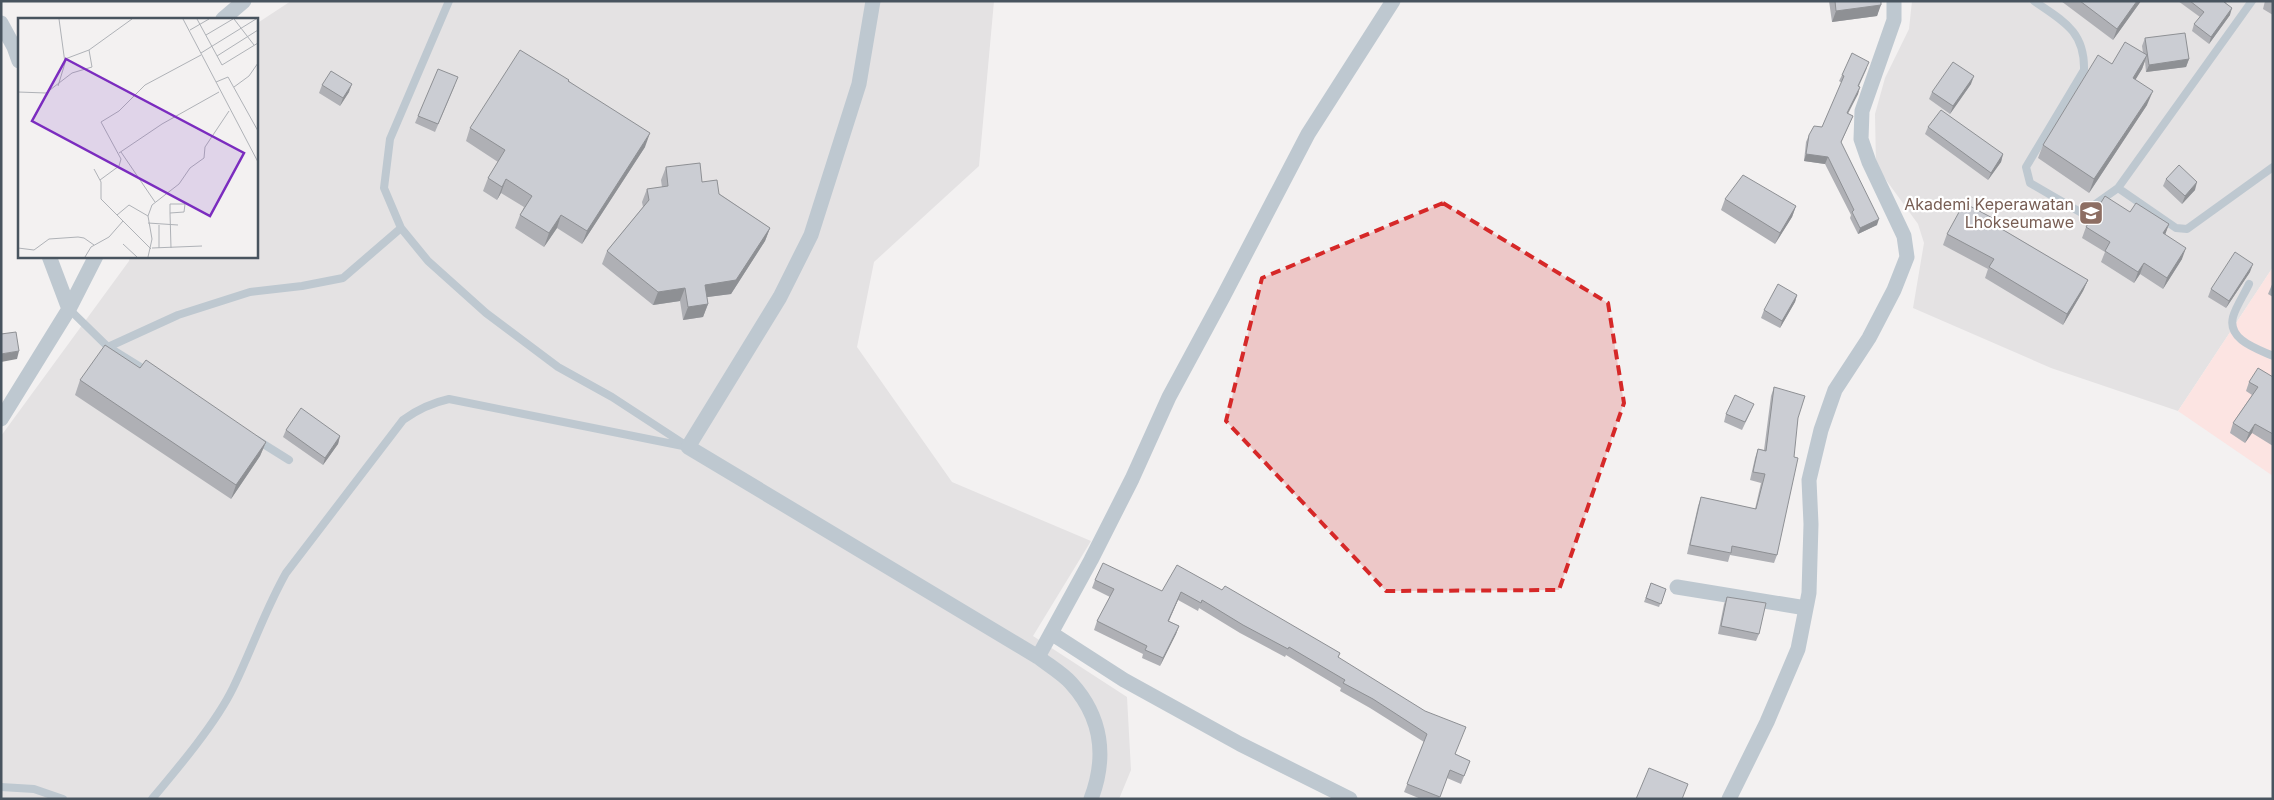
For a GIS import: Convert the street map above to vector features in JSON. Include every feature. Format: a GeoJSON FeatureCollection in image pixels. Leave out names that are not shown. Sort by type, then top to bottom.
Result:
{"type":"FeatureCollection","features":[{"type":"Feature","properties":{"kind":"street"},"geometry":{"type":"LineString","coordinates":[[224,18],[244,1]]}},
{"type":"Feature","properties":{"kind":"street"},"geometry":{"type":"LineString","coordinates":[[874,1],[859,84],[811,235],[780,297],[688,447],[1038,657],[1070,682],[1087,703],[1097,728],[1101,754],[1096,786],[1091,799]]}},
{"type":"Feature","properties":{"kind":"street"},"geometry":{"type":"LineString","coordinates":[[1038,657],[1091,560],[1132,479],[1169,397],[1224,297],[1308,134],[1393,1]]}},
{"type":"Feature","properties":{"kind":"street"},"geometry":{"type":"LineString","coordinates":[[1730,799],[1767,722],[1798,649],[1809,593],[1811,524],[1809,480],[1821,430],[1835,390],[1873,330],[1894,290],[1907,258],[1904,236],[1869,162],[1861,139],[1862,111],[1894,20],[1894,1]]}},
{"type":"Feature","properties":{"kind":"street"},"geometry":{"type":"LineString","coordinates":[[1,23],[18,58]]}},
{"type":"Feature","properties":{"kind":"street"},"geometry":{"type":"LineString","coordinates":[[50,258],[69,308]]}},
{"type":"Feature","properties":{"kind":"street"},"geometry":{"type":"LineString","coordinates":[[1,419],[69,308],[95,258]]}},
{"type":"Feature","properties":{"kind":"street"},"geometry":{"type":"LineString","coordinates":[[1677,587],[1806,608]]}},
{"type":"Feature","properties":{"kind":"street"},"geometry":{"type":"LineString","coordinates":[[1050,633],[1132,685],[1240,744],[1350,799]]}},
{"type":"Feature","properties":{"kind":"lane"},"geometry":{"type":"LineString","coordinates":[[449,1],[390,139],[384,188],[401,228],[428,261],[486,313],[558,367],[612,397],[688,447]]}},
{"type":"Feature","properties":{"kind":"lane"},"geometry":{"type":"LineString","coordinates":[[2034,1],[2071,27],[2084,52],[2084,70],[2026,167],[2030,184],[2080,212],[2086,210],[2118,188],[2252,1]]}},
{"type":"Feature","properties":{"kind":"lane"},"geometry":{"type":"LineString","coordinates":[[2118,188],[2176,228],[2187,229],[2273,167]]}},
{"type":"Feature","properties":{"kind":"lane"},"geometry":{"type":"LineString","coordinates":[[108,348],[178,315],[250,292],[302,286],[343,278],[401,228]]}},
{"type":"Feature","properties":{"kind":"lane"},"geometry":{"type":"LineString","coordinates":[[2249,284],[2232,319],[2236,333],[2244,343],[2273,356]]}},
{"type":"Feature","properties":{"kind":"lane"},"geometry":{"type":"LineString","coordinates":[[69,308],[108,348],[157,377]]}},
{"type":"Feature","properties":{"kind":"lane"},"geometry":{"type":"LineString","coordinates":[[152,799],[213,720],[233,688],[271,599],[286,573],[403,420],[418,409],[434,402],[449,399],[688,447]]}},
{"type":"Feature","properties":{"kind":"lane"},"geometry":{"type":"LineString","coordinates":[[248,434],[289,460]]}},
{"type":"Feature","properties":{"kind":"lane"},"geometry":{"type":"LineString","coordinates":[[1,787],[34,789],[63,799]]}},
{"type":"Feature","properties":{"kind":"highlighted area"},"geometry":{"type":"Polygon","coordinates":[[[1443,203],[1608,303],[1624,403],[1559,590],[1386,591],[1226,421],[1262,278],[1443,203]]]}},
{"type":"Feature","properties":{"kind":"shaded area"},"geometry":{"type":"Polygon","coordinates":[[[291,1],[994,1],[979,166],[874,262],[857,347],[952,482],[1091,541],[1033,636],[1127,697],[1131,770],[1119,799],[1,799],[1,436],[130,258],[258,258],[258,23],[291,1]]]}},
{"type":"Feature","properties":{"kind":"shaded area","name":"Akademi Keperawatan Lhokseumawe"},"geometry":{"type":"Polygon","coordinates":[[[1912,1],[2273,1],[2273,267],[2178,411],[2051,368],[1913,308],[1924,243],[1918,224],[1876,166],[1875,114],[1885,78],[1909,29],[1912,1]]]}},
{"type":"Feature","properties":{"kind":"shaded area"},"geometry":{"type":"Polygon","coordinates":[[[2273,267],[2273,476],[2178,411],[2273,267]]]}},
{"type":"Feature","properties":{"kind":"building"},"geometry":{"type":"Polygon","coordinates":[[[1835,1],[1881,1],[1881,5],[1836,11],[1835,1]]]}},
{"type":"Feature","properties":{"kind":"building"},"geometry":{"type":"Polygon","coordinates":[[[2080,1],[2137,1],[2117,29],[2080,1]]]}},
{"type":"Feature","properties":{"kind":"building"},"geometry":{"type":"Polygon","coordinates":[[[2190,1],[2224,1],[2232,8],[2211,37],[2194,24],[2204,12],[2190,1]]]}},
{"type":"Feature","properties":{"kind":"building"},"geometry":{"type":"Polygon","coordinates":[[[2185,33],[2189,59],[2149,65],[2145,38],[2185,33]]]}},
{"type":"Feature","properties":{"kind":"building"},"geometry":{"type":"Polygon","coordinates":[[[2125,42],[2147,55],[2133,78],[2153,91],[2094,179],[2043,145],[2098,55],[2112,64],[2125,42]]]}},
{"type":"Feature","properties":{"kind":"building"},"geometry":{"type":"Polygon","coordinates":[[[520,50],[650,133],[587,231],[561,215],[549,233],[520,215],[532,196],[506,179],[502,187],[488,178],[505,150],[470,128],[520,50]]]}},
{"type":"Feature","properties":{"kind":"building"},"geometry":{"type":"Polygon","coordinates":[[[1852,53],[1869,62],[1858,86],[1860,87],[1847,113],[1853,116],[1841,142],[1879,219],[1860,228],[1852,212],[1854,210],[1828,157],[1806,154],[1809,135],[1814,126],[1822,127],[1852,53]]]}},
{"type":"Feature","properties":{"kind":"building"},"geometry":{"type":"Polygon","coordinates":[[[1953,62],[1974,76],[1953,106],[1932,92],[1953,62]]]}},
{"type":"Feature","properties":{"kind":"building"},"geometry":{"type":"Polygon","coordinates":[[[438,69],[458,77],[438,124],[418,116],[438,69]]]}},
{"type":"Feature","properties":{"kind":"building"},"geometry":{"type":"Polygon","coordinates":[[[331,71],[352,84],[343,98],[322,85],[331,71]]]}},
{"type":"Feature","properties":{"kind":"building"},"geometry":{"type":"Polygon","coordinates":[[[1941,110],[2003,154],[1991,173],[1928,127],[1941,110]]]}},
{"type":"Feature","properties":{"kind":"building"},"geometry":{"type":"Polygon","coordinates":[[[700,163],[702,182],[717,180],[719,194],[770,228],[736,280],[705,285],[708,304],[688,307],[685,288],[658,292],[607,251],[649,200],[647,189],[668,186],[666,167],[700,163]]]}},
{"type":"Feature","properties":{"kind":"building"},"geometry":{"type":"Polygon","coordinates":[[[2179,165],[2197,182],[2185,196],[2166,179],[2179,165]]]}},
{"type":"Feature","properties":{"kind":"building"},"geometry":{"type":"Polygon","coordinates":[[[1743,175],[1796,206],[1780,233],[1725,199],[1743,175]]]}},
{"type":"Feature","properties":{"kind":"building"},"geometry":{"type":"Polygon","coordinates":[[[2105,196],[2130,212],[2136,203],[2169,224],[2163,233],[2186,248],[2167,278],[2144,263],[2138,272],[2105,251],[2110,242],[2086,227],[2105,196]]]}},
{"type":"Feature","properties":{"kind":"building"},"geometry":{"type":"Polygon","coordinates":[[[1964,203],[2002,223],[2000,228],[2088,280],[2067,314],[1989,267],[1994,259],[1947,234],[1964,203]]]}},
{"type":"Feature","properties":{"kind":"building"},"geometry":{"type":"Polygon","coordinates":[[[2235,252],[2253,264],[2229,301],[2211,289],[2235,252]]]}},
{"type":"Feature","properties":{"kind":"building"},"geometry":{"type":"Polygon","coordinates":[[[1778,284],[1797,295],[1782,321],[1764,310],[1778,284]]]}},
{"type":"Feature","properties":{"kind":"building"},"geometry":{"type":"Polygon","coordinates":[[[16,332],[19,351],[1,354],[1,334],[16,332]]]}},
{"type":"Feature","properties":{"kind":"building"},"geometry":{"type":"Polygon","coordinates":[[[105,345],[140,368],[146,360],[266,442],[236,485],[80,380],[105,345]]]}},
{"type":"Feature","properties":{"kind":"building"},"geometry":{"type":"Polygon","coordinates":[[[2258,368],[2273,377],[2273,434],[2255,424],[2249,433],[2233,423],[2258,387],[2249,382],[2258,368]]]}},
{"type":"Feature","properties":{"kind":"building"},"geometry":{"type":"Polygon","coordinates":[[[1774,387],[1805,396],[1798,418],[1794,457],[1798,458],[1777,555],[1732,546],[1731,553],[1690,545],[1701,497],[1756,509],[1765,474],[1753,472],[1758,449],[1766,451],[1774,387]]]}},
{"type":"Feature","properties":{"kind":"building"},"geometry":{"type":"Polygon","coordinates":[[[1735,395],[1754,404],[1745,422],[1726,414],[1735,395]]]}},
{"type":"Feature","properties":{"kind":"building"},"geometry":{"type":"Polygon","coordinates":[[[301,408],[340,436],[325,458],[286,430],[301,408]]]}},
{"type":"Feature","properties":{"kind":"building"},"geometry":{"type":"Polygon","coordinates":[[[1103,563],[1162,591],[1177,565],[1222,590],[1225,586],[1340,653],[1338,657],[1425,711],[1466,727],[1455,754],[1470,761],[1464,776],[1450,770],[1440,797],[1407,784],[1427,734],[1373,699],[1343,683],[1345,680],[1289,647],[1288,649],[1243,625],[1202,600],[1201,603],[1181,592],[1168,621],[1179,626],[1163,658],[1145,650],[1147,646],[1097,621],[1114,589],[1095,580],[1103,563]]]}},
{"type":"Feature","properties":{"kind":"building"},"geometry":{"type":"Polygon","coordinates":[[[1651,583],[1666,589],[1661,604],[1646,598],[1651,583]]]}},
{"type":"Feature","properties":{"kind":"building"},"geometry":{"type":"Polygon","coordinates":[[[1727,597],[1766,603],[1759,634],[1721,626],[1727,597]]]}},
{"type":"Feature","properties":{"kind":"building"},"geometry":{"type":"Polygon","coordinates":[[[1649,768],[1688,784],[1682,799],[1636,799],[1649,768]]]}},
{"type":"Feature","properties":{"kind":"place","name":"Akademi Keperawatan Lhokseumawe"},"geometry":{"type":"Point","coordinates":[2091,213]}}]}
